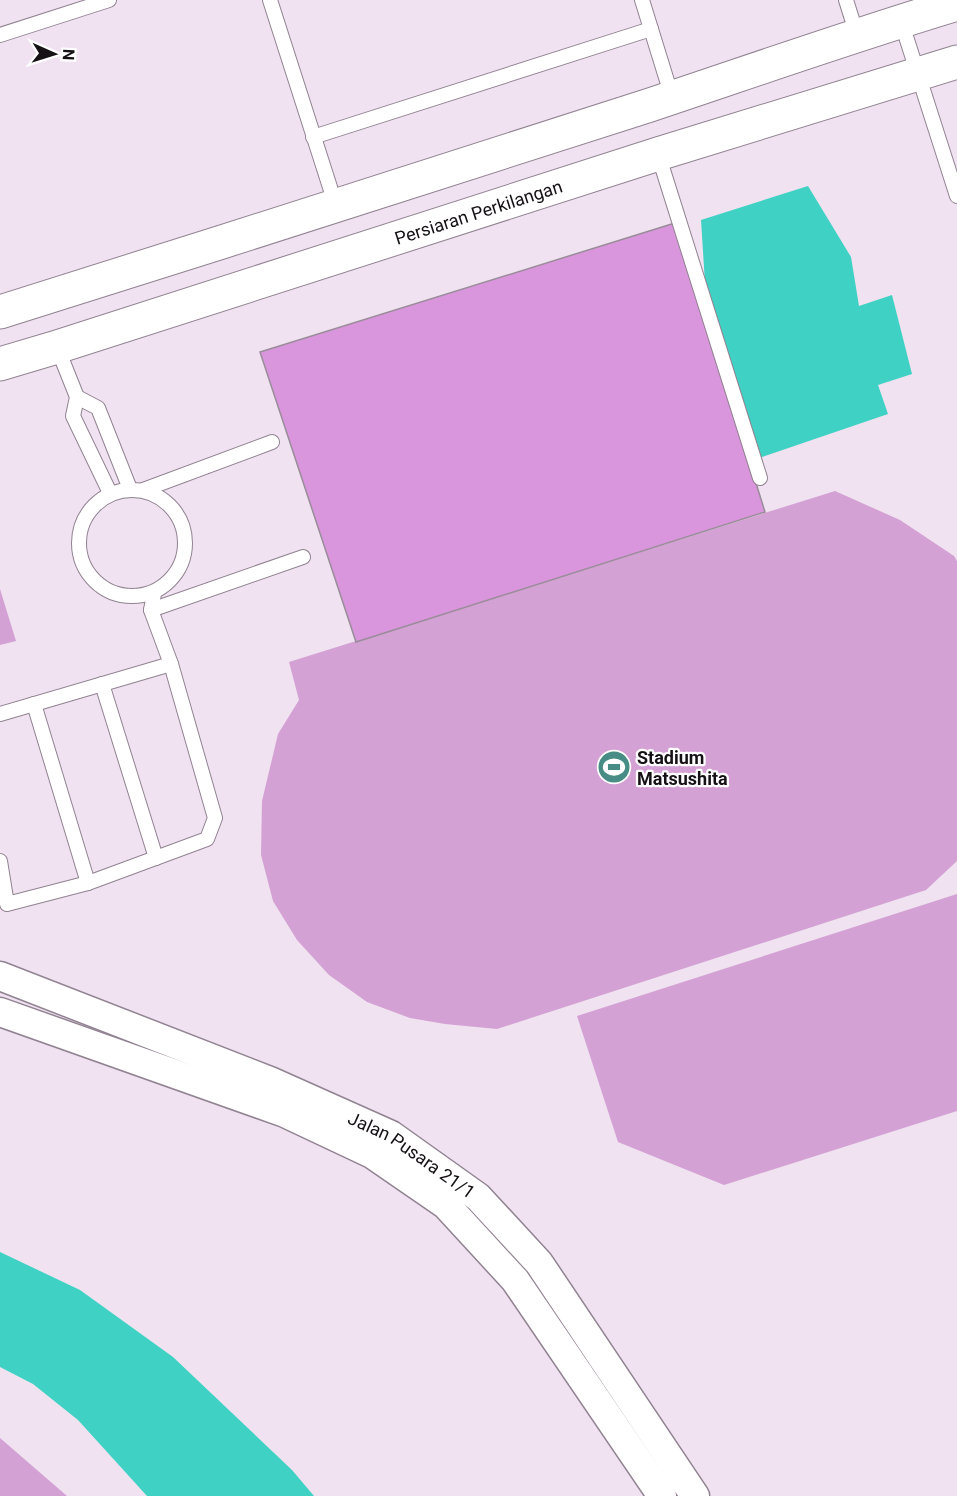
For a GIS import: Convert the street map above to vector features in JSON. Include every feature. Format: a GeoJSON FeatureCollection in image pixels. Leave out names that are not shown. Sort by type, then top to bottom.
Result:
{"type":"FeatureCollection","features":[{"type":"Feature","properties":{"kind":"main road"},"geometry":{"type":"LineString","coordinates":[[0,312],[336,206],[957,4]]}},
{"type":"Feature","properties":{"kind":"main road","name":"Persiaran Perkilangan"},"geometry":{"type":"LineString","coordinates":[[0,364],[658,154],[957,62]]}},
{"type":"Feature","properties":{"kind":"main road"},"geometry":{"type":"LineString","coordinates":[[41,299],[57,347]]}},
{"type":"Feature","properties":{"kind":"street","name":"Jalan Pusara 21/1"},"geometry":{"type":"LineString","coordinates":[[0,976],[270,1081],[391,1135],[478,1197],[539,1263],[695,1496]]}},
{"type":"Feature","properties":{"kind":"street","name":"Jalan Pusara 21/1"},"geometry":{"type":"LineString","coordinates":[[0,1012],[285,1113],[372,1154],[447,1205],[515,1280],[662,1496]]}},
{"type":"Feature","properties":{"kind":"lane"},"geometry":{"type":"LineString","coordinates":[[0,35],[109,0]]}},
{"type":"Feature","properties":{"kind":"lane"},"geometry":{"type":"LineString","coordinates":[[270,0],[336,206]]}},
{"type":"Feature","properties":{"kind":"lane"},"geometry":{"type":"LineString","coordinates":[[642,0],[672,97]]}},
{"type":"Feature","properties":{"kind":"lane"},"geometry":{"type":"LineString","coordinates":[[846,0],[857,35]]}},
{"type":"Feature","properties":{"kind":"lane"},"geometry":{"type":"LineString","coordinates":[[901,21],[954,175],[957,196]]}},
{"type":"Feature","properties":{"kind":"lane"},"geometry":{"type":"LineString","coordinates":[[313,137],[651,29]]}},
{"type":"Feature","properties":{"kind":"lane"},"geometry":{"type":"LineString","coordinates":[[658,154],[760,478]]}},
{"type":"Feature","properties":{"kind":"lane"},"geometry":{"type":"LineString","coordinates":[[57,347],[77,397],[73,416],[110,493]]}},
{"type":"Feature","properties":{"kind":"lane"},"geometry":{"type":"LineString","coordinates":[[0,861],[7,903],[88,882],[207,839],[215,818],[171,664],[151,610],[154,594],[179,571],[186,538],[173,507],[137,489],[98,408],[77,397]]}},
{"type":"Feature","properties":{"kind":"lane"},"geometry":{"type":"LineString","coordinates":[[154,594],[120,597],[91,580],[77,549],[84,516],[110,493],[137,489],[272,442]]}},
{"type":"Feature","properties":{"kind":"lane"},"geometry":{"type":"LineString","coordinates":[[151,610],[303,557]]}},
{"type":"Feature","properties":{"kind":"lane"},"geometry":{"type":"LineString","coordinates":[[0,714],[171,664]]}},
{"type":"Feature","properties":{"kind":"lane"},"geometry":{"type":"LineString","coordinates":[[102,684],[156,858]]}},
{"type":"Feature","properties":{"kind":"lane"},"geometry":{"type":"LineString","coordinates":[[34,704],[88,882]]}},
{"type":"Feature","properties":{"kind":"shaded area"},"geometry":{"type":"Polygon","coordinates":[[[808,186],[851,257],[859,306],[892,295],[912,374],[878,385],[888,414],[756,459],[705,283],[701,220],[808,186]]]}},
{"type":"Feature","properties":{"kind":"shaded area","name":"Stadium Matsushita"},"geometry":{"type":"Polygon","coordinates":[[[835,491],[900,520],[954,556],[957,561],[957,861],[926,890],[497,1029],[410,1018],[367,1002],[329,975],[297,940],[273,901],[261,855],[262,801],[278,734],[299,700],[289,662],[835,491]]]}},
{"type":"Feature","properties":{"kind":"shaded area"},"geometry":{"type":"Polygon","coordinates":[[[0,589],[16,641],[0,645],[0,589]]]}},
{"type":"Feature","properties":{"kind":"shaded area"},"geometry":{"type":"Polygon","coordinates":[[[957,894],[957,1111],[724,1185],[618,1142],[577,1016],[957,894]]]}},
{"type":"Feature","properties":{"kind":"shaded area"},"geometry":{"type":"Polygon","coordinates":[[[0,1252],[80,1290],[173,1357],[292,1470],[314,1496],[147,1496],[78,1420],[33,1384],[0,1367],[0,1252]]]}},
{"type":"Feature","properties":{"kind":"shaded area"},"geometry":{"type":"Polygon","coordinates":[[[0,1438],[67,1496],[0,1496],[0,1438]]]}},
{"type":"Feature","properties":{"kind":"building"},"geometry":{"type":"Polygon","coordinates":[[[675,223],[765,512],[356,642],[260,352],[675,223]]]}},
{"type":"Feature","properties":{"kind":"place","name":"Stadium Matsushita"},"geometry":{"type":"Point","coordinates":[614,767]}}]}
